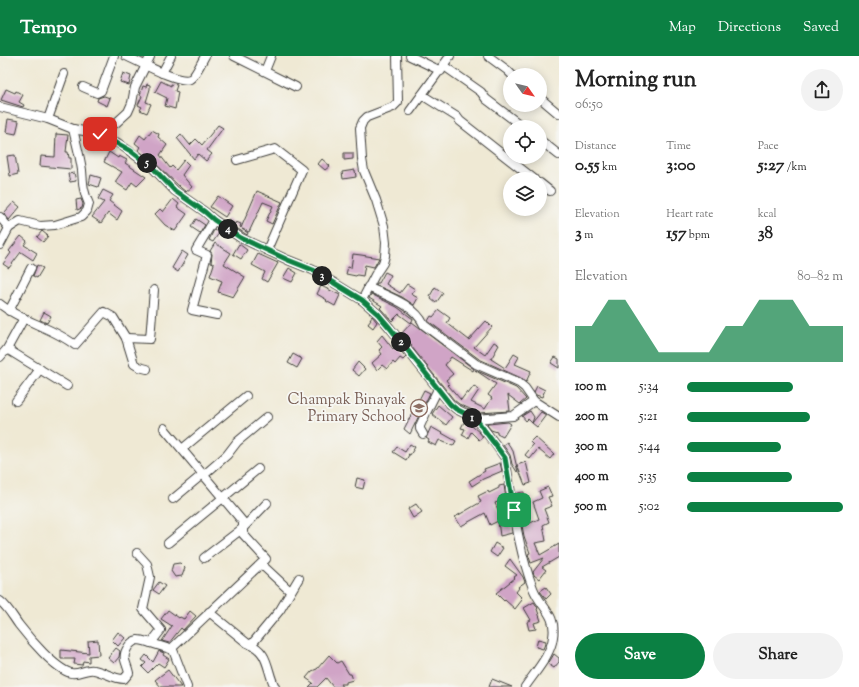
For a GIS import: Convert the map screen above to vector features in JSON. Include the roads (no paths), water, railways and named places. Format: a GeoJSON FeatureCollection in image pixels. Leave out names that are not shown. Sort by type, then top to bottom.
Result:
{"type":"FeatureCollection","features":[{"type":"Feature","properties":{"kind":"street"},"geometry":{"type":"LineString","coordinates":[[83,87],[97,93],[101,91],[114,56]]}},
{"type":"Feature","properties":{"kind":"street"},"geometry":{"type":"LineString","coordinates":[[126,56],[162,73],[178,79],[189,80],[192,78],[205,56]]}},
{"type":"Feature","properties":{"kind":"street"},"geometry":{"type":"LineString","coordinates":[[100,134],[116,123],[128,112],[132,103],[135,87],[150,56]]}},
{"type":"Feature","properties":{"kind":"street"},"geometry":{"type":"LineString","coordinates":[[162,73],[172,56]]}},
{"type":"Feature","properties":{"kind":"street"},"geometry":{"type":"LineString","coordinates":[[265,71],[271,56]]}},
{"type":"Feature","properties":{"kind":"street"},"geometry":{"type":"LineString","coordinates":[[362,300],[383,263],[386,243],[384,226],[376,200],[364,171],[360,128],[363,121],[367,117],[393,107],[398,102],[397,56]]}},
{"type":"Feature","properties":{"kind":"street"},"geometry":{"type":"LineString","coordinates":[[410,56],[442,69],[481,92],[486,99],[514,120]]}},
{"type":"Feature","properties":{"kind":"street"},"geometry":{"type":"LineString","coordinates":[[410,111],[450,56]]}},
{"type":"Feature","properties":{"kind":"street"},"geometry":{"type":"LineString","coordinates":[[488,56],[504,68]]}},
{"type":"Feature","properties":{"kind":"street"},"geometry":{"type":"LineString","coordinates":[[237,57],[296,87]]}},
{"type":"Feature","properties":{"kind":"street"},"geometry":{"type":"LineString","coordinates":[[48,119],[64,74]]}},
{"type":"Feature","properties":{"kind":"street"},"geometry":{"type":"LineString","coordinates":[[422,95],[456,117],[525,172]]}},
{"type":"Feature","properties":{"kind":"street"},"geometry":{"type":"LineString","coordinates":[[547,104],[559,114]]}},
{"type":"Feature","properties":{"kind":"street"},"geometry":{"type":"LineString","coordinates":[[0,107],[48,119],[73,129],[100,134],[131,151],[153,168],[175,191],[241,238],[313,270],[362,300],[378,314],[438,389],[456,409],[476,419],[505,458],[524,562],[534,591],[554,622],[556,631],[551,646],[525,687]]}},
{"type":"Feature","properties":{"kind":"street"},"geometry":{"type":"LineString","coordinates":[[0,245],[9,228],[20,221],[40,226],[55,225],[81,217],[87,211],[89,204],[84,194],[81,178],[82,170],[73,129]]}},
{"type":"Feature","properties":{"kind":"street"},"geometry":{"type":"LineString","coordinates":[[547,146],[559,155]]}},
{"type":"Feature","properties":{"kind":"street"},"geometry":{"type":"LineString","coordinates":[[237,160],[275,149],[302,170],[267,250]]}},
{"type":"Feature","properties":{"kind":"street"},"geometry":{"type":"LineString","coordinates":[[0,217],[9,228]]}},
{"type":"Feature","properties":{"kind":"street"},"geometry":{"type":"LineString","coordinates":[[214,220],[196,250],[207,255],[192,310],[217,315]]}},
{"type":"Feature","properties":{"kind":"street"},"geometry":{"type":"LineString","coordinates":[[9,311],[31,268]]}},
{"type":"Feature","properties":{"kind":"street"},"geometry":{"type":"LineString","coordinates":[[368,287],[414,311],[420,316],[424,325],[476,364],[519,383],[525,388],[534,401],[559,416]]}},
{"type":"Feature","properties":{"kind":"street"},"geometry":{"type":"LineString","coordinates":[[126,338],[150,339],[154,290]]}},
{"type":"Feature","properties":{"kind":"street"},"geometry":{"type":"LineString","coordinates":[[0,304],[9,311],[63,336],[75,344],[104,312],[113,317],[126,338],[134,364],[147,369]]}},
{"type":"Feature","properties":{"kind":"street"},"geometry":{"type":"LineString","coordinates":[[0,357],[7,349],[24,318]]}},
{"type":"Feature","properties":{"kind":"street"},"geometry":{"type":"LineString","coordinates":[[7,349],[67,386]]}},
{"type":"Feature","properties":{"kind":"street"},"geometry":{"type":"LineString","coordinates":[[16,401],[40,369]]}},
{"type":"Feature","properties":{"kind":"street"},"geometry":{"type":"LineString","coordinates":[[423,434],[420,426],[438,389]]}},
{"type":"Feature","properties":{"kind":"street"},"geometry":{"type":"LineString","coordinates":[[182,449],[246,396]]}},
{"type":"Feature","properties":{"kind":"street"},"geometry":{"type":"LineString","coordinates":[[476,419],[513,416],[534,401]]}},
{"type":"Feature","properties":{"kind":"street"},"geometry":{"type":"LineString","coordinates":[[173,499],[228,455],[237,442],[267,417]]}},
{"type":"Feature","properties":{"kind":"street"},"geometry":{"type":"LineString","coordinates":[[164,428],[243,522],[243,534],[266,559],[171,649]]}},
{"type":"Feature","properties":{"kind":"street"},"geometry":{"type":"LineString","coordinates":[[168,543],[258,469]]}},
{"type":"Feature","properties":{"kind":"street"},"geometry":{"type":"LineString","coordinates":[[204,558],[243,528],[267,504]]}},
{"type":"Feature","properties":{"kind":"street"},"geometry":{"type":"LineString","coordinates":[[137,553],[147,564],[150,577],[143,609],[161,630],[151,643]]}},
{"type":"Feature","properties":{"kind":"street"},"geometry":{"type":"LineString","coordinates":[[261,564],[290,591]]}},
{"type":"Feature","properties":{"kind":"street"},"geometry":{"type":"LineString","coordinates":[[251,644],[280,610],[299,578]]}},
{"type":"Feature","properties":{"kind":"street"},"geometry":{"type":"LineString","coordinates":[[0,601],[20,627],[43,652],[56,664],[70,672],[77,673],[94,669],[118,679],[124,679],[129,673],[125,659],[125,652],[127,648],[135,641],[140,640],[171,649],[175,654],[188,687]]}},
{"type":"Feature","properties":{"kind":"street"},"geometry":{"type":"LineString","coordinates":[[209,612],[247,643],[251,644],[264,654],[275,687]]}},
{"type":"Feature","properties":{"kind":"place","name":"Champak Binayak Primary School"},"geometry":{"type":"Point","coordinates":[419,408]}}]}
